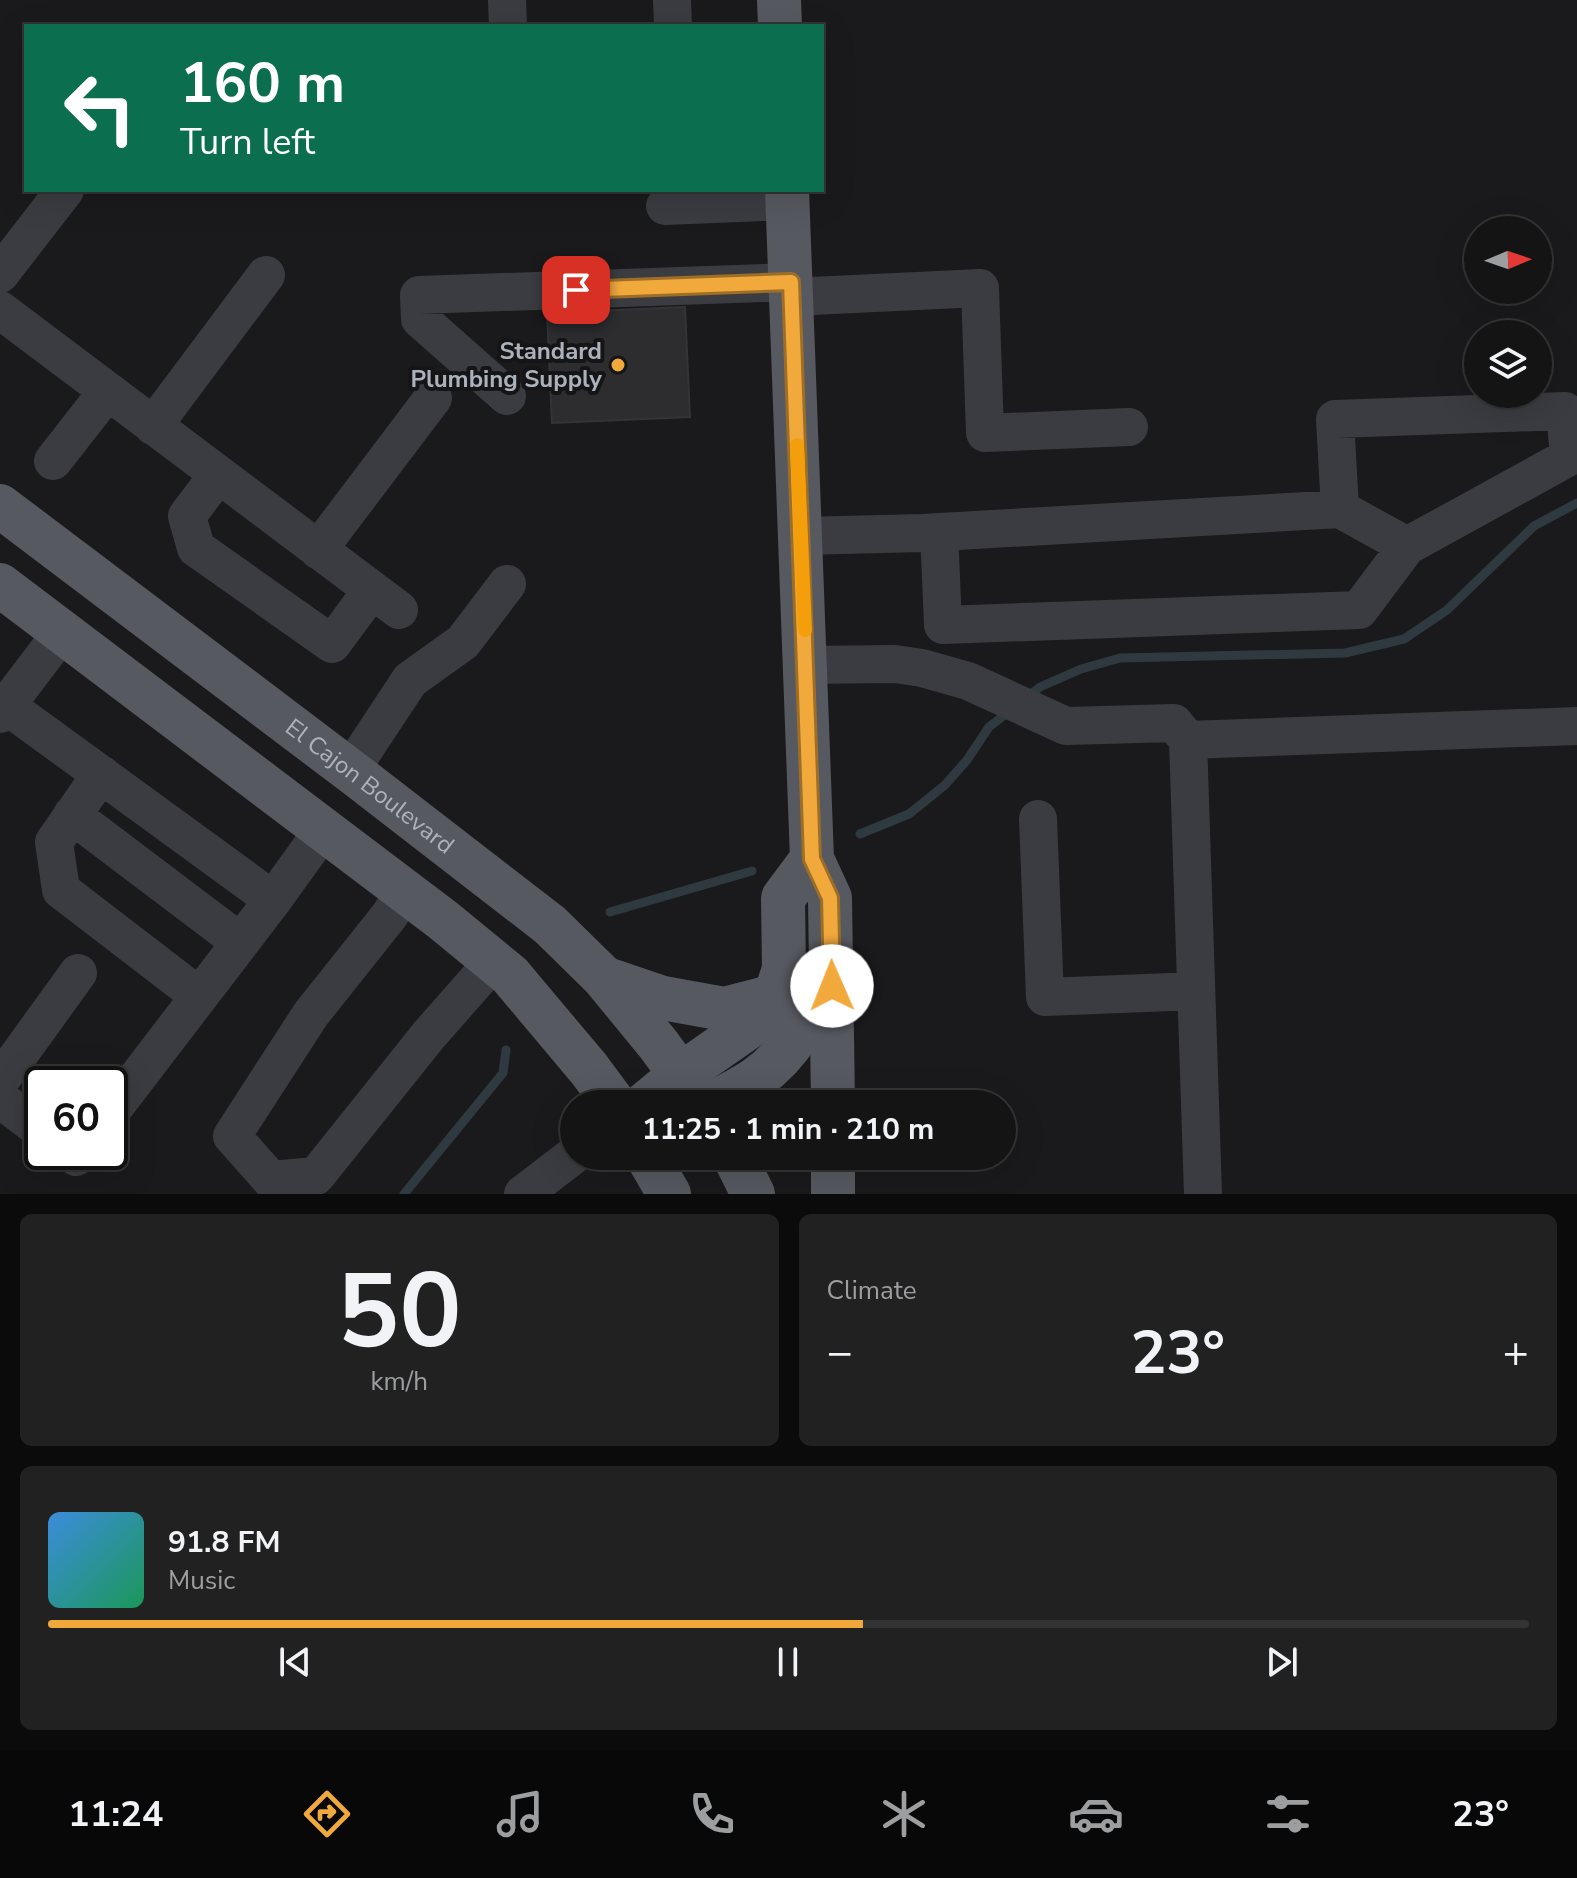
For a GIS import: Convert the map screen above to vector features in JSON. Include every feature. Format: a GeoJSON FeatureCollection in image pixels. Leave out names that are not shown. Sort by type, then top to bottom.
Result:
{"type":"FeatureCollection","features":[{"type":"Feature","properties":{"kind":"main road"},"geometry":{"type":"LineString","coordinates":[[779,0],[780,24]]}},
{"type":"Feature","properties":{"kind":"main road"},"geometry":{"type":"LineString","coordinates":[[787,196],[812,859],[830,898],[833,1090]]}},
{"type":"Feature","properties":{"kind":"main road","name":"El Cajon Boulevard"},"geometry":{"type":"LineString","coordinates":[[0,506],[550,925],[603,977],[691,1089]]}},
{"type":"Feature","properties":{"kind":"main road"},"geometry":{"type":"LineString","coordinates":[[0,585],[324,829],[510,975],[605,1090]]}},
{"type":"Feature","properties":{"kind":"main road"},"geometry":{"type":"LineString","coordinates":[[691,1089],[756,1022],[775,996],[784,969],[783,898],[812,859]]}},
{"type":"Feature","properties":{"kind":"main road"},"geometry":{"type":"LineString","coordinates":[[737,1090],[757,1078],[794,1043],[820,997],[832,957]]}},
{"type":"Feature","properties":{"kind":"main road"},"geometry":{"type":"LineString","coordinates":[[603,977],[663,998],[724,1009],[775,996]]}},
{"type":"Feature","properties":{"kind":"main road"},"geometry":{"type":"LineString","coordinates":[[655,1170],[669,1194]]}},
{"type":"Feature","properties":{"kind":"main road"},"geometry":{"type":"LineString","coordinates":[[741,1170],[753,1194]]}},
{"type":"Feature","properties":{"kind":"main road"},"geometry":{"type":"LineString","coordinates":[[833,1170],[833,1194]]}},
{"type":"Feature","properties":{"kind":"street"},"geometry":{"type":"LineString","coordinates":[[507,0],[508,24]]}},
{"type":"Feature","properties":{"kind":"street"},"geometry":{"type":"LineString","coordinates":[[672,0],[673,24]]}},
{"type":"Feature","properties":{"kind":"street"},"geometry":{"type":"LineString","coordinates":[[0,274],[63,192]]}},
{"type":"Feature","properties":{"kind":"street"},"geometry":{"type":"LineString","coordinates":[[665,206],[787,196]]}},
{"type":"Feature","properties":{"kind":"street"},"geometry":{"type":"LineString","coordinates":[[153,426],[266,275]]}},
{"type":"Feature","properties":{"kind":"street"},"geometry":{"type":"LineString","coordinates":[[507,396],[420,319],[419,295],[980,288],[985,433],[1129,427]]}},
{"type":"Feature","properties":{"kind":"street"},"geometry":{"type":"LineString","coordinates":[[0,310],[385,600],[332,644],[196,548],[187,516],[218,475]]}},
{"type":"Feature","properties":{"kind":"street"},"geometry":{"type":"LineString","coordinates":[[53,461],[107,392]]}},
{"type":"Feature","properties":{"kind":"street"},"geometry":{"type":"LineString","coordinates":[[318,550],[433,398]]}},
{"type":"Feature","properties":{"kind":"street"},"geometry":{"type":"LineString","coordinates":[[939,532],[943,625],[1359,610],[1407,546],[1573,456],[1565,411],[1335,419],[1340,509]]}},
{"type":"Feature","properties":{"kind":"street"},"geometry":{"type":"LineString","coordinates":[[801,536],[939,532],[1340,509],[1407,546]]}},
{"type":"Feature","properties":{"kind":"street"},"geometry":{"type":"LineString","coordinates":[[350,771],[410,680],[463,642],[507,584]]}},
{"type":"Feature","properties":{"kind":"street"},"geometry":{"type":"LineString","coordinates":[[63,631],[3,710],[101,774],[273,900]]}},
{"type":"Feature","properties":{"kind":"street"},"geometry":{"type":"LineString","coordinates":[[806,665],[895,664],[944,673],[985,688],[1066,726],[1174,723],[1188,740],[1203,1194]]}},
{"type":"Feature","properties":{"kind":"street"},"geometry":{"type":"LineString","coordinates":[[1188,740],[1577,726]]}},
{"type":"Feature","properties":{"kind":"street"},"geometry":{"type":"LineString","coordinates":[[101,774],[54,842],[61,890],[199,996]]}},
{"type":"Feature","properties":{"kind":"street"},"geometry":{"type":"LineString","coordinates":[[72,815],[240,942]]}},
{"type":"Feature","properties":{"kind":"street"},"geometry":{"type":"LineString","coordinates":[[1038,819],[1045,997],[1196,991]]}},
{"type":"Feature","properties":{"kind":"street"},"geometry":{"type":"LineString","coordinates":[[128,1089],[324,829]]}},
{"type":"Feature","properties":{"kind":"street"},"geometry":{"type":"LineString","coordinates":[[405,892],[311,1014],[232,1136],[271,1180],[316,1176],[428,1036],[493,962]]}},
{"type":"Feature","properties":{"kind":"street"},"geometry":{"type":"LineString","coordinates":[[0,1081],[78,973]]}},
{"type":"Feature","properties":{"kind":"street"},"geometry":{"type":"LineString","coordinates":[[0,1099],[24,1117]]}},
{"type":"Feature","properties":{"kind":"street"},"geometry":{"type":"LineString","coordinates":[[523,1194],[560,1166]]}},
{"type":"Feature","properties":{"kind":"building","name":"Standard Plumbing Supply"},"geometry":{"type":"Polygon","coordinates":[[[685,307],[690,417],[552,423],[547,313],[685,307]]]}},
{"type":"Feature","properties":{"kind":"waterway"},"geometry":{"type":"LineString","coordinates":[[1026,698],[1040,687],[1081,669],[1120,658],[1345,653],[1404,639],[1447,610],[1534,526],[1577,503]]}},
{"type":"Feature","properties":{"kind":"waterway"},"geometry":{"type":"LineString","coordinates":[[860,834],[909,814],[945,785],[967,760],[989,727],[1011,710]]}},
{"type":"Feature","properties":{"kind":"waterway"},"geometry":{"type":"LineString","coordinates":[[610,912],[752,871]]}},
{"type":"Feature","properties":{"kind":"waterway"},"geometry":{"type":"LineString","coordinates":[[404,1194],[503,1073],[506,1050]]}},
{"type":"Feature","properties":{"kind":"slow traffic"},"geometry":{"type":"LineString","coordinates":[[797,445],[805,630]]}},
{"type":"Feature","properties":{"kind":"place","name":"Standard Plumbing Supply"},"geometry":{"type":"Point","coordinates":[618,365]}},
{"type":"Feature","properties":{"kind":"route"},"geometry":{"type":"LineString","coordinates":[[576,290],[791,282],[812,859],[830,898],[832,986]]}}]}
